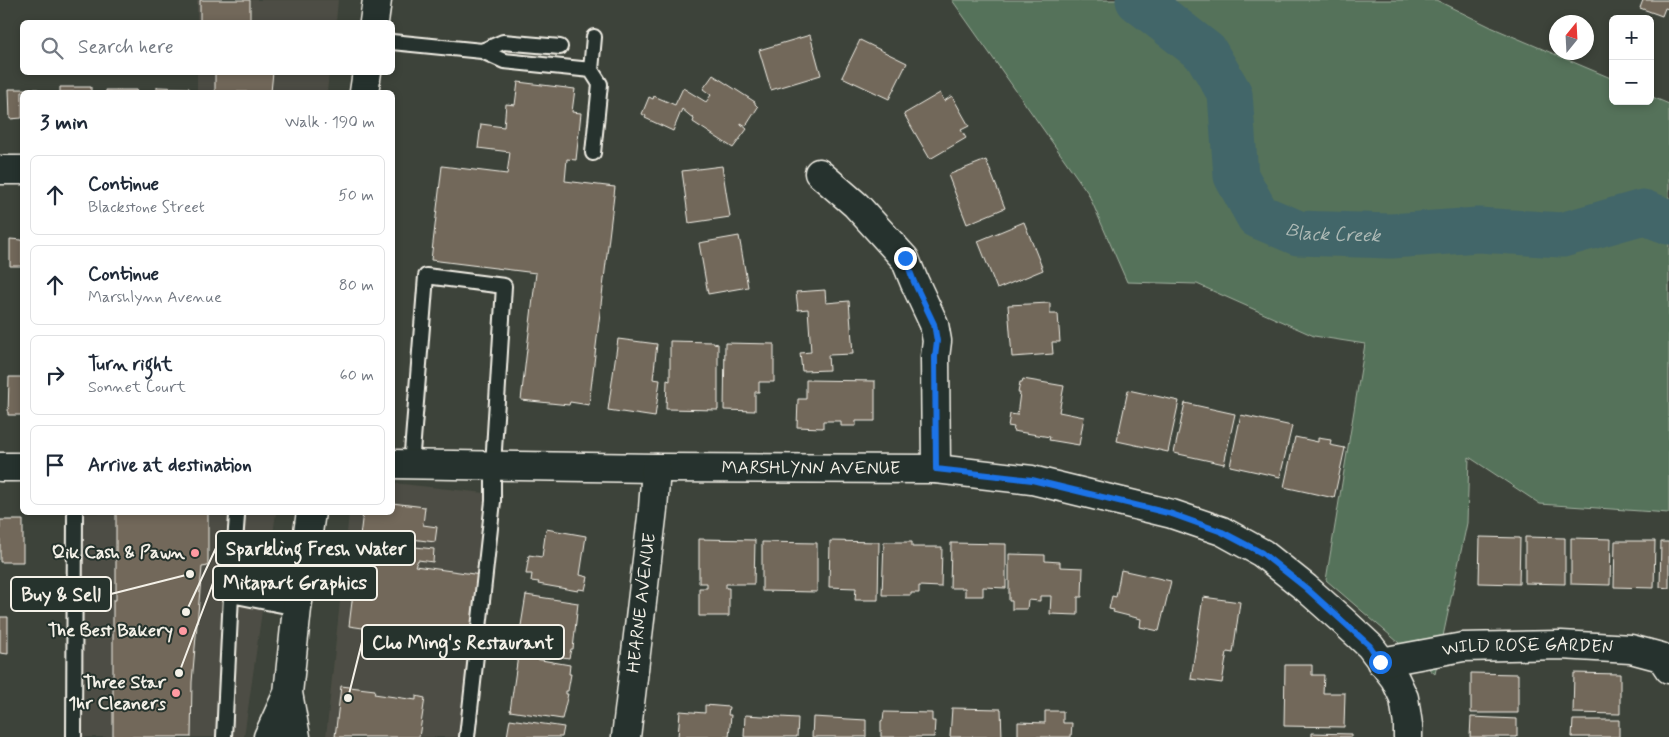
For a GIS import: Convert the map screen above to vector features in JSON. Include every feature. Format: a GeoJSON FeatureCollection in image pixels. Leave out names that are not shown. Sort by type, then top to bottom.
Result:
{"type":"FeatureCollection","features":[{"type":"Feature","properties":{"kind":"street"},"geometry":{"type":"LineString","coordinates":[[374,20],[376,0]]}},
{"type":"Feature","properties":{"kind":"street"},"geometry":{"type":"LineString","coordinates":[[364,90],[367,75]]}},
{"type":"Feature","properties":{"kind":"street"},"geometry":{"type":"LineString","coordinates":[[0,170],[20,170]]}},
{"type":"Feature","properties":{"kind":"street"},"geometry":{"type":"LineString","coordinates":[[819,173],[856,206],[905,258],[934,324],[937,341],[935,357],[936,469]]}},
{"type":"Feature","properties":{"kind":"street","name":"MARSHLYNN AVENUE"},"geometry":{"type":"LineString","coordinates":[[402,465],[936,469],[1032,480],[1172,514],[1222,532],[1262,553],[1306,588],[1370,646],[1380,662],[1395,679],[1404,698],[1408,737]]}},
{"type":"Feature","properties":{"kind":"street"},"geometry":{"type":"LineString","coordinates":[[0,467],[20,467]]}},
{"type":"Feature","properties":{"kind":"street","name":"HEARNE AVENUE"},"geometry":{"type":"LineString","coordinates":[[626,737],[653,509],[656,468]]}},
{"type":"Feature","properties":{"kind":"street"},"geometry":{"type":"LineString","coordinates":[[296,737],[288,693],[297,608],[311,515]]}},
{"type":"Feature","properties":{"kind":"street","name":"WILD ROSE GARDEN"},"geometry":{"type":"LineString","coordinates":[[1380,662],[1463,647],[1561,644],[1631,649],[1661,657],[1669,669]]}},
{"type":"Feature","properties":{"kind":"street"},"geometry":{"type":"LineString","coordinates":[[268,737],[288,693]]}},
{"type":"Feature","properties":{"kind":"lane"},"geometry":{"type":"LineString","coordinates":[[593,153],[600,84],[591,70],[594,37]]}},
{"type":"Feature","properties":{"kind":"lane"},"geometry":{"type":"LineString","coordinates":[[395,42],[482,50],[504,61],[591,70]]}},
{"type":"Feature","properties":{"kind":"lane"},"geometry":{"type":"LineString","coordinates":[[482,50],[503,42],[560,47]]}},
{"type":"Feature","properties":{"kind":"lane"},"geometry":{"type":"LineString","coordinates":[[402,465],[426,276],[504,286],[493,466],[493,501],[467,737]]}},
{"type":"Feature","properties":{"kind":"lane"},"geometry":{"type":"LineString","coordinates":[[74,737],[75,515]]}},
{"type":"Feature","properties":{"kind":"lane"},"geometry":{"type":"LineString","coordinates":[[224,737],[237,516]]}},
{"type":"Feature","properties":{"kind":"lane"},"geometry":{"type":"LineString","coordinates":[[231,595],[297,608]]}},
{"type":"Feature","properties":{"kind":"shaded area"},"geometry":{"type":"Polygon","coordinates":[[[197,0],[338,0],[336,20],[197,20],[197,0]]]}},
{"type":"Feature","properties":{"kind":"shaded area"},"geometry":{"type":"Polygon","coordinates":[[[197,75],[329,75],[327,90],[197,90],[197,75]]]}},
{"type":"Feature","properties":{"kind":"shaded area"},"geometry":{"type":"Polygon","coordinates":[[[395,483],[503,495],[475,737],[326,737],[349,515],[395,515],[395,483]]]}},
{"type":"Feature","properties":{"kind":"shaded area"},"geometry":{"type":"Polygon","coordinates":[[[77,515],[276,515],[244,737],[80,737],[77,515]]]}},
{"type":"Feature","properties":{"kind":"green space"},"geometry":{"type":"Polygon","coordinates":[[[952,0],[1436,0],[1493,28],[1549,52],[1549,60],[1568,60],[1609,77],[1609,105],[1654,105],[1654,98],[1669,104],[1669,513],[1540,504],[1469,457],[1467,523],[1435,674],[1326,580],[1365,344],[1314,336],[1197,284],[1127,282],[1088,193],[952,0]]]}},
{"type":"Feature","properties":{"kind":"building"},"geometry":{"type":"Polygon","coordinates":[[[200,0],[250,0],[250,20],[200,20],[200,0]]]}},
{"type":"Feature","properties":{"kind":"building"},"geometry":{"type":"Polygon","coordinates":[[[1643,0],[1669,0],[1669,9],[1665,8],[1662,16],[1640,8],[1643,0]]]}},
{"type":"Feature","properties":{"kind":"building"},"geometry":{"type":"Polygon","coordinates":[[[810,35],[821,75],[771,90],[759,50],[810,35]]]}},
{"type":"Feature","properties":{"kind":"building"},"geometry":{"type":"Polygon","coordinates":[[[860,40],[907,63],[889,99],[842,77],[860,40]]]}},
{"type":"Feature","properties":{"kind":"building"},"geometry":{"type":"Polygon","coordinates":[[[215,75],[273,75],[271,90],[215,90],[215,75]]]}},
{"type":"Feature","properties":{"kind":"building"},"geometry":{"type":"Polygon","coordinates":[[[713,75],[755,102],[758,107],[746,126],[741,123],[747,129],[733,148],[693,122],[694,119],[682,109],[673,131],[645,118],[646,116],[642,114],[649,97],[653,99],[654,96],[675,105],[683,88],[706,102],[711,95],[703,89],[713,75]]]}},
{"type":"Feature","properties":{"kind":"building"},"geometry":{"type":"Polygon","coordinates":[[[518,82],[575,89],[572,112],[581,113],[576,160],[567,159],[565,181],[615,187],[589,405],[570,402],[569,405],[521,400],[536,273],[431,260],[442,166],[507,174],[510,152],[478,148],[481,124],[504,127],[506,104],[515,105],[518,82]]]}},
{"type":"Feature","properties":{"kind":"building"},"geometry":{"type":"Polygon","coordinates":[[[60,87],[91,87],[91,90],[60,90],[60,87]]]}},
{"type":"Feature","properties":{"kind":"building"},"geometry":{"type":"Polygon","coordinates":[[[157,87],[189,88],[190,90],[157,90],[157,87]]]}},
{"type":"Feature","properties":{"kind":"building"},"geometry":{"type":"Polygon","coordinates":[[[9,89],[38,89],[20,90],[20,118],[10,119],[9,89]]]}},
{"type":"Feature","properties":{"kind":"building"},"geometry":{"type":"Polygon","coordinates":[[[940,93],[944,101],[952,96],[969,126],[961,130],[966,138],[930,159],[904,114],[940,93]]]}},
{"type":"Feature","properties":{"kind":"building"},"geometry":{"type":"Polygon","coordinates":[[[986,160],[1005,208],[967,224],[948,175],[986,160]]]}},
{"type":"Feature","properties":{"kind":"building"},"geometry":{"type":"Polygon","coordinates":[[[722,166],[730,217],[689,223],[682,171],[722,166]]]}},
{"type":"Feature","properties":{"kind":"building"},"geometry":{"type":"Polygon","coordinates":[[[1024,222],[1043,270],[997,289],[978,241],[1024,222]]]}},
{"type":"Feature","properties":{"kind":"building"},"geometry":{"type":"Polygon","coordinates":[[[739,236],[748,287],[708,294],[699,243],[739,236]]]}},
{"type":"Feature","properties":{"kind":"building"},"geometry":{"type":"Polygon","coordinates":[[[10,239],[20,240],[20,266],[10,266],[10,239]]]}},
{"type":"Feature","properties":{"kind":"building"},"geometry":{"type":"Polygon","coordinates":[[[825,290],[826,303],[849,301],[853,354],[828,355],[829,370],[802,371],[800,353],[811,352],[808,309],[798,310],[796,292],[825,290]]]}},
{"type":"Feature","properties":{"kind":"building"},"geometry":{"type":"Polygon","coordinates":[[[1050,303],[1050,314],[1058,314],[1060,342],[1052,342],[1053,354],[1012,357],[1008,305],[1050,303]]]}},
{"type":"Feature","properties":{"kind":"building"},"geometry":{"type":"Polygon","coordinates":[[[618,339],[657,344],[653,379],[660,380],[655,417],[608,410],[618,339]]]}},
{"type":"Feature","properties":{"kind":"building"},"geometry":{"type":"Polygon","coordinates":[[[670,341],[714,342],[718,344],[718,410],[666,409],[667,380],[670,381],[670,341]]]}},
{"type":"Feature","properties":{"kind":"building"},"geometry":{"type":"Polygon","coordinates":[[[725,343],[774,344],[774,382],[759,382],[759,392],[755,392],[755,411],[724,410],[725,343]]]}},
{"type":"Feature","properties":{"kind":"building"},"geometry":{"type":"Polygon","coordinates":[[[9,377],[20,377],[20,415],[8,415],[9,377]]]}},
{"type":"Feature","properties":{"kind":"building"},"geometry":{"type":"Polygon","coordinates":[[[1023,379],[1064,386],[1059,412],[1084,417],[1079,445],[1049,440],[1050,437],[1013,431],[1014,427],[1008,426],[1010,414],[1017,415],[1020,393],[1018,393],[1020,382],[1023,379]]]}},
{"type":"Feature","properties":{"kind":"building"},"geometry":{"type":"Polygon","coordinates":[[[806,380],[875,381],[875,421],[856,421],[856,426],[841,426],[841,421],[823,421],[823,428],[797,427],[798,399],[806,399],[806,380]]]}},
{"type":"Feature","properties":{"kind":"building"},"geometry":{"type":"Polygon","coordinates":[[[1128,390],[1179,401],[1168,452],[1117,441],[1128,390]]]}},
{"type":"Feature","properties":{"kind":"building"},"geometry":{"type":"Polygon","coordinates":[[[1185,403],[1235,414],[1224,464],[1174,453],[1185,403]]]}},
{"type":"Feature","properties":{"kind":"building"},"geometry":{"type":"Polygon","coordinates":[[[1241,415],[1292,426],[1280,477],[1230,466],[1241,415]]]}},
{"type":"Feature","properties":{"kind":"building"},"geometry":{"type":"Polygon","coordinates":[[[1295,437],[1318,442],[1318,438],[1331,440],[1330,445],[1345,448],[1334,498],[1284,487],[1295,437]]]}},
{"type":"Feature","properties":{"kind":"building"},"geometry":{"type":"Polygon","coordinates":[[[395,503],[425,507],[423,525],[437,527],[435,542],[388,536],[384,540],[387,544],[434,549],[433,562],[418,560],[415,566],[481,575],[471,644],[349,626],[363,515],[395,515],[395,503]]]}},
{"type":"Feature","properties":{"kind":"building"},"geometry":{"type":"Polygon","coordinates":[[[116,515],[208,515],[208,566],[202,567],[192,682],[191,737],[113,737],[113,600],[116,600],[116,515]]]}},
{"type":"Feature","properties":{"kind":"building"},"geometry":{"type":"Polygon","coordinates":[[[0,520],[23,520],[23,562],[0,562],[0,520]]]}},
{"type":"Feature","properties":{"kind":"building"},"geometry":{"type":"Polygon","coordinates":[[[546,529],[586,536],[580,575],[588,577],[585,590],[579,589],[578,591],[538,584],[539,582],[531,581],[532,574],[526,574],[529,555],[542,557],[546,529]]]}},
{"type":"Feature","properties":{"kind":"building"},"geometry":{"type":"Polygon","coordinates":[[[1480,537],[1520,538],[1519,584],[1479,583],[1480,537]]]}},
{"type":"Feature","properties":{"kind":"building"},"geometry":{"type":"Polygon","coordinates":[[[1525,537],[1565,538],[1565,584],[1525,583],[1525,537]]]}},
{"type":"Feature","properties":{"kind":"building"},"geometry":{"type":"Polygon","coordinates":[[[1571,538],[1611,539],[1610,585],[1571,584],[1571,538]]]}},
{"type":"Feature","properties":{"kind":"building"},"geometry":{"type":"Polygon","coordinates":[[[699,539],[755,540],[754,584],[726,584],[726,588],[729,588],[729,616],[699,616],[699,588],[707,588],[707,583],[699,583],[699,539]]]}},
{"type":"Feature","properties":{"kind":"building"},"geometry":{"type":"Polygon","coordinates":[[[830,541],[879,542],[878,600],[855,600],[856,588],[829,587],[830,541]]]}},
{"type":"Feature","properties":{"kind":"building"},"geometry":{"type":"Polygon","coordinates":[[[1615,541],[1655,541],[1654,588],[1614,587],[1615,541]]]}},
{"type":"Feature","properties":{"kind":"building"},"geometry":{"type":"Polygon","coordinates":[[[762,542],[817,543],[817,592],[762,591],[762,542]]]}},
{"type":"Feature","properties":{"kind":"building"},"geometry":{"type":"Polygon","coordinates":[[[884,542],[912,542],[912,547],[942,547],[941,587],[919,586],[919,593],[911,593],[911,595],[882,595],[884,542]]]}},
{"type":"Feature","properties":{"kind":"building"},"geometry":{"type":"Polygon","coordinates":[[[1661,542],[1669,542],[1669,588],[1660,587],[1661,542]]]}},
{"type":"Feature","properties":{"kind":"building"},"geometry":{"type":"Polygon","coordinates":[[[951,543],[1006,544],[1006,588],[983,587],[983,596],[965,596],[965,588],[950,588],[951,543]]]}},
{"type":"Feature","properties":{"kind":"building"},"geometry":{"type":"Polygon","coordinates":[[[1009,554],[1045,555],[1045,561],[1060,562],[1060,567],[1083,568],[1082,597],[1078,597],[1078,615],[1050,614],[1051,596],[1040,596],[1040,601],[1028,600],[1027,609],[1012,609],[1012,601],[1009,601],[1009,554]]]}},
{"type":"Feature","properties":{"kind":"building"},"geometry":{"type":"Polygon","coordinates":[[[1121,570],[1171,581],[1159,631],[1140,627],[1141,619],[1113,612],[1114,610],[1109,609],[1112,596],[1116,597],[1121,570]]]}},
{"type":"Feature","properties":{"kind":"building"},"geometry":{"type":"Polygon","coordinates":[[[526,595],[578,603],[573,649],[571,649],[569,658],[517,650],[526,595]]]}},
{"type":"Feature","properties":{"kind":"building"},"geometry":{"type":"Polygon","coordinates":[[[1203,597],[1240,602],[1233,653],[1227,652],[1222,683],[1191,679],[1203,597]]]}},
{"type":"Feature","properties":{"kind":"building"},"geometry":{"type":"Polygon","coordinates":[[[0,617],[8,617],[8,654],[0,653],[0,617]]]}},
{"type":"Feature","properties":{"kind":"building"},"geometry":{"type":"Polygon","coordinates":[[[518,656],[570,665],[569,674],[571,674],[568,691],[566,691],[566,694],[568,694],[562,719],[510,711],[518,656]]]}},
{"type":"Feature","properties":{"kind":"building"},"geometry":{"type":"Polygon","coordinates":[[[1285,665],[1312,665],[1312,675],[1324,675],[1323,693],[1345,693],[1344,727],[1284,726],[1285,665]]]}},
{"type":"Feature","properties":{"kind":"building"},"geometry":{"type":"Polygon","coordinates":[[[1471,673],[1518,674],[1518,713],[1471,713],[1471,673]]]}},
{"type":"Feature","properties":{"kind":"building"},"geometry":{"type":"Polygon","coordinates":[[[1574,673],[1620,674],[1620,714],[1573,713],[1574,673]]]}},
{"type":"Feature","properties":{"kind":"building"},"geometry":{"type":"Polygon","coordinates":[[[341,686],[375,690],[374,694],[416,700],[416,696],[425,698],[419,737],[335,737],[341,686]]]}},
{"type":"Feature","properties":{"kind":"building"},"geometry":{"type":"Polygon","coordinates":[[[705,705],[729,707],[728,715],[731,715],[729,737],[678,737],[680,711],[705,713],[705,705]]]}},
{"type":"Feature","properties":{"kind":"building"},"geometry":{"type":"Polygon","coordinates":[[[952,708],[1001,709],[1002,737],[950,737],[952,708]]]}},
{"type":"Feature","properties":{"kind":"building"},"geometry":{"type":"Polygon","coordinates":[[[1045,711],[1063,711],[1063,723],[1072,723],[1071,737],[1018,737],[1018,722],[1045,723],[1045,711]]]}},
{"type":"Feature","properties":{"kind":"building"},"geometry":{"type":"Polygon","coordinates":[[[884,712],[932,713],[932,721],[935,721],[934,737],[881,737],[881,721],[883,720],[884,712]]]}},
{"type":"Feature","properties":{"kind":"building"},"geometry":{"type":"Polygon","coordinates":[[[745,715],[798,718],[797,737],[744,737],[745,715]]]}},
{"type":"Feature","properties":{"kind":"building"},"geometry":{"type":"Polygon","coordinates":[[[813,717],[866,720],[866,737],[812,737],[813,717]]]}},
{"type":"Feature","properties":{"kind":"building"},"geometry":{"type":"Polygon","coordinates":[[[1471,717],[1517,719],[1517,737],[1470,737],[1471,717]]]}},
{"type":"Feature","properties":{"kind":"building"},"geometry":{"type":"Polygon","coordinates":[[[510,719],[564,727],[562,737],[507,737],[510,719]]]}},
{"type":"Feature","properties":{"kind":"building"},"geometry":{"type":"Polygon","coordinates":[[[1573,720],[1619,720],[1619,737],[1572,737],[1573,720]]]}},
{"type":"Feature","properties":{"kind":"building"},"geometry":{"type":"Polygon","coordinates":[[[1312,733],[1351,734],[1351,737],[1312,737],[1312,733]]]}},
{"type":"Feature","properties":{"kind":"waterway","name":"Black Creek"},"geometry":{"type":"LineString","coordinates":[[1138,0],[1206,53],[1230,94],[1236,176],[1258,216],[1298,233],[1391,236],[1478,230],[1562,235],[1643,212],[1669,222]]}},
{"type":"Feature","properties":{"kind":"place","name":"Qik Cash & Pawn"},"geometry":{"type":"Point","coordinates":[195,553]}},
{"type":"Feature","properties":{"kind":"place","name":"Buy & Sell"},"geometry":{"type":"Point","coordinates":[190,574]}},
{"type":"Feature","properties":{"kind":"place","name":"Sparkling Fresh Water"},"geometry":{"type":"Point","coordinates":[186,612]}},
{"type":"Feature","properties":{"kind":"place","name":"The Best Bakery"},"geometry":{"type":"Point","coordinates":[183,631]}},
{"type":"Feature","properties":{"kind":"place","name":"Mitapart Graphics"},"geometry":{"type":"Point","coordinates":[179,673]}},
{"type":"Feature","properties":{"kind":"place","name":"Three Star 1hr Cleaners"},"geometry":{"type":"Point","coordinates":[176,693]}},
{"type":"Feature","properties":{"kind":"place","name":"Cho Ming's Restaurant"},"geometry":{"type":"Point","coordinates":[348,698]}},
{"type":"Feature","properties":{"kind":"route"},"geometry":{"type":"LineString","coordinates":[[905,258],[934,324],[937,341],[935,357],[936,469],[1032,480],[1172,514],[1222,532],[1262,553],[1306,588],[1370,646],[1380,662]]}}]}
